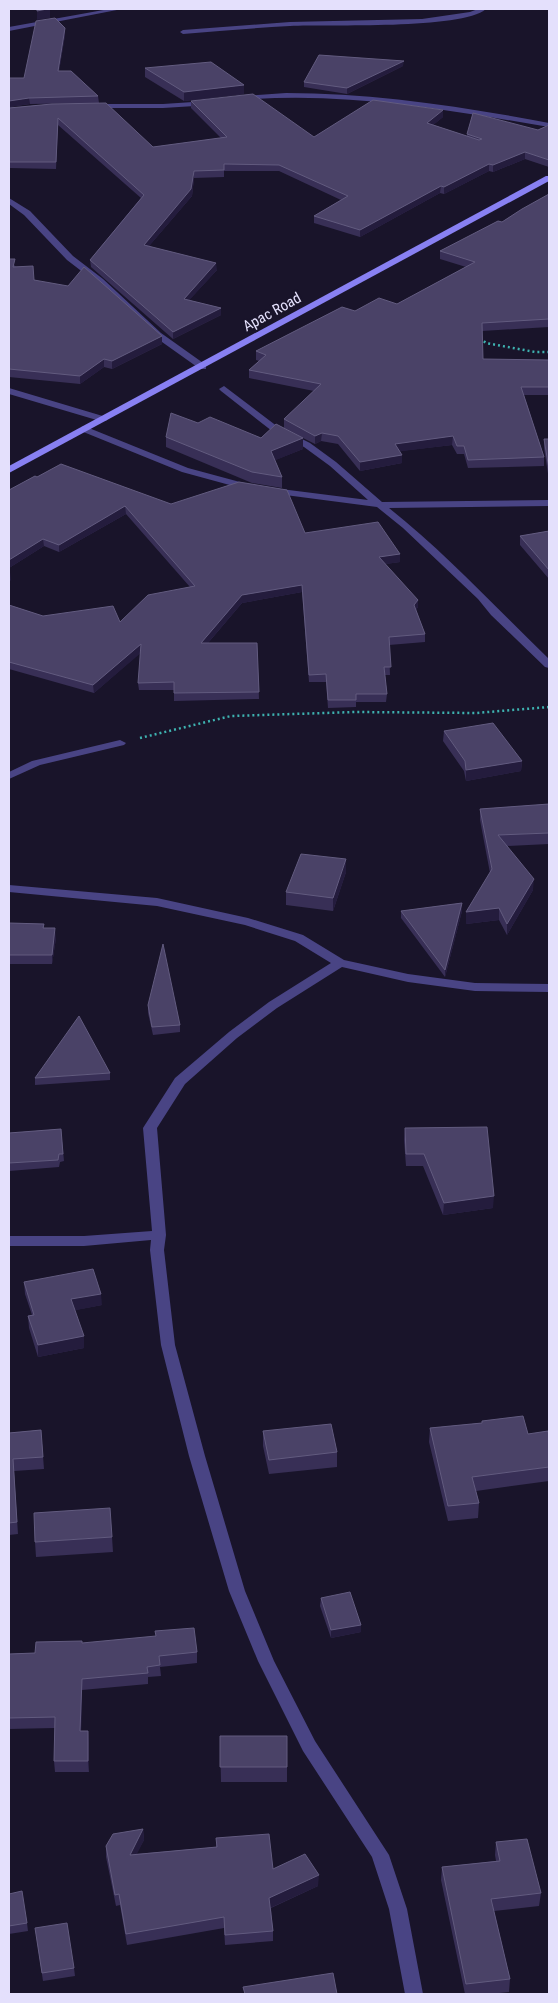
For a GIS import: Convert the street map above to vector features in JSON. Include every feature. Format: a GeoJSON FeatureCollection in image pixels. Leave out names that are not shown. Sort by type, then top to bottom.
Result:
{"type":"FeatureCollection","features":[{"type":"Feature","properties":{"kind":"main road","name":"Apac Road"},"geometry":{"type":"LineString","coordinates":[[9,470],[203,367],[274,326],[549,178]]}},
{"type":"Feature","properties":{"kind":"street"},"geometry":{"type":"LineString","coordinates":[[9,29],[119,9]]}},
{"type":"Feature","properties":{"kind":"street"},"geometry":{"type":"LineString","coordinates":[[183,32],[290,24],[422,21],[472,14],[483,9]]}},
{"type":"Feature","properties":{"kind":"street"},"geometry":{"type":"LineString","coordinates":[[235,99],[264,95],[328,96],[444,108],[549,125]]}},
{"type":"Feature","properties":{"kind":"street"},"geometry":{"type":"LineString","coordinates":[[81,106],[182,105],[216,102]]}},
{"type":"Feature","properties":{"kind":"street"},"geometry":{"type":"LineString","coordinates":[[9,200],[27,214],[70,258],[100,281],[158,335],[203,367]]}},
{"type":"Feature","properties":{"kind":"street"},"geometry":{"type":"LineString","coordinates":[[224,389],[275,429],[307,445],[333,464],[482,597],[495,613],[549,665]]}},
{"type":"Feature","properties":{"kind":"street"},"geometry":{"type":"LineString","coordinates":[[9,391],[103,419]]}},
{"type":"Feature","properties":{"kind":"street"},"geometry":{"type":"LineString","coordinates":[[84,429],[155,460],[228,483],[261,489],[381,505],[549,503]]}},
{"type":"Feature","properties":{"kind":"street"},"geometry":{"type":"LineString","coordinates":[[9,776],[36,762],[120,744]]}},
{"type":"Feature","properties":{"kind":"street"},"geometry":{"type":"LineString","coordinates":[[9,888],[158,902],[248,922],[299,938],[340,963],[408,978],[475,987],[549,988]]}},
{"type":"Feature","properties":{"kind":"street"},"geometry":{"type":"LineString","coordinates":[[340,963],[273,1005],[233,1035],[180,1082],[150,1128],[159,1234],[157,1250],[168,1345],[197,1456],[237,1591],[266,1661],[309,1746],[380,1855],[398,1909],[414,1994]]}},
{"type":"Feature","properties":{"kind":"street"},"geometry":{"type":"LineString","coordinates":[[9,1241],[84,1241],[159,1234]]}},
{"type":"Feature","properties":{"kind":"path"},"geometry":{"type":"LineString","coordinates":[[474,334],[486,343],[535,352],[549,352]]}},
{"type":"Feature","properties":{"kind":"path"},"geometry":{"type":"LineString","coordinates":[[120,744],[231,716],[355,712],[476,713],[549,707]]}},
{"type":"Feature","properties":{"kind":"building"},"geometry":{"type":"Polygon","coordinates":[[[55,18],[65,28],[58,71],[71,71],[98,96],[29,98],[9,101],[9,78],[24,78],[36,21],[55,18]]]}},
{"type":"Feature","properties":{"kind":"building"},"geometry":{"type":"Polygon","coordinates":[[[319,55],[404,61],[347,88],[304,82],[319,55]]]}},
{"type":"Feature","properties":{"kind":"building"},"geometry":{"type":"Polygon","coordinates":[[[211,62],[244,85],[184,92],[145,68],[211,62]]]}},
{"type":"Feature","properties":{"kind":"building"},"geometry":{"type":"Polygon","coordinates":[[[253,94],[314,137],[373,100],[443,110],[427,123],[479,140],[482,139],[467,134],[473,113],[538,130],[549,125],[549,160],[525,152],[493,165],[489,164],[444,187],[441,186],[360,230],[314,216],[348,196],[279,165],[224,164],[224,170],[194,171],[191,189],[144,245],[216,263],[184,299],[221,308],[173,332],[90,260],[144,195],[58,118],[56,162],[9,162],[9,108],[52,104],[106,103],[153,147],[227,137],[191,101],[253,94]]]}},
{"type":"Feature","properties":{"kind":"building"},"geometry":{"type":"Polygon","coordinates":[[[549,194],[549,319],[482,323],[483,359],[549,360],[549,387],[521,387],[544,457],[468,460],[464,446],[457,446],[453,436],[395,444],[402,455],[360,462],[338,436],[322,433],[315,436],[284,419],[321,384],[249,370],[266,355],[256,351],[342,307],[355,311],[379,298],[397,304],[475,262],[440,251],[498,221],[502,222],[549,194]]]}},
{"type":"Feature","properties":{"kind":"building"},"geometry":{"type":"Polygon","coordinates":[[[9,259],[15,259],[13,267],[33,266],[34,280],[68,286],[84,267],[162,336],[112,361],[104,359],[80,376],[9,369],[9,259]]]}},
{"type":"Feature","properties":{"kind":"building"},"geometry":{"type":"Polygon","coordinates":[[[171,413],[198,423],[210,417],[261,438],[276,424],[303,438],[271,451],[282,477],[252,472],[166,437],[171,413]]]}},
{"type":"Feature","properties":{"kind":"building"},"geometry":{"type":"Polygon","coordinates":[[[544,439],[549,439],[549,469],[544,439]]]}},
{"type":"Feature","properties":{"kind":"building"},"geometry":{"type":"Polygon","coordinates":[[[61,464],[171,504],[239,482],[287,490],[305,533],[378,522],[400,554],[379,557],[418,600],[414,605],[425,634],[389,637],[391,667],[384,667],[387,694],[356,694],[356,700],[328,700],[326,674],[309,675],[302,585],[242,595],[201,643],[257,643],[259,692],[174,693],[174,682],[138,683],[141,644],[93,685],[9,662],[9,605],[43,616],[113,606],[120,622],[148,595],[195,586],[125,506],[59,545],[43,539],[9,560],[9,490],[61,464]]]}},
{"type":"Feature","properties":{"kind":"building"},"geometry":{"type":"Polygon","coordinates":[[[549,531],[549,570],[520,536],[549,531]]]}},
{"type":"Feature","properties":{"kind":"building"},"geometry":{"type":"Polygon","coordinates":[[[493,723],[522,761],[466,770],[465,761],[444,731],[493,723]]]}},
{"type":"Feature","properties":{"kind":"building"},"geometry":{"type":"Polygon","coordinates":[[[549,804],[549,833],[498,835],[534,879],[507,924],[499,908],[466,912],[492,869],[480,809],[549,804]]]}},
{"type":"Feature","properties":{"kind":"building"},"geometry":{"type":"Polygon","coordinates":[[[301,854],[346,859],[333,898],[286,892],[301,854]]]}},
{"type":"Feature","properties":{"kind":"building"},"geometry":{"type":"Polygon","coordinates":[[[462,903],[445,970],[401,911],[462,903]]]}},
{"type":"Feature","properties":{"kind":"building"},"geometry":{"type":"Polygon","coordinates":[[[9,923],[44,924],[43,928],[55,928],[52,955],[9,955],[9,923]]]}},
{"type":"Feature","properties":{"kind":"building"},"geometry":{"type":"Polygon","coordinates":[[[163,944],[180,1025],[152,1027],[148,1005],[163,944]]]}},
{"type":"Feature","properties":{"kind":"building"},"geometry":{"type":"Polygon","coordinates":[[[79,1016],[110,1073],[35,1078],[79,1016]]]}},
{"type":"Feature","properties":{"kind":"building"},"geometry":{"type":"Polygon","coordinates":[[[487,1127],[494,1196],[444,1203],[424,1154],[406,1154],[405,1128],[487,1127]]]}},
{"type":"Feature","properties":{"kind":"building"},"geometry":{"type":"Polygon","coordinates":[[[61,1129],[63,1154],[59,1154],[58,1160],[9,1163],[9,1133],[61,1129]]]}},
{"type":"Feature","properties":{"kind":"building"},"geometry":{"type":"Polygon","coordinates":[[[93,1269],[101,1294],[71,1299],[84,1336],[38,1345],[28,1316],[34,1315],[24,1282],[93,1269]]]}},
{"type":"Feature","properties":{"kind":"building"},"geometry":{"type":"Polygon","coordinates":[[[523,1416],[528,1434],[548,1431],[549,1467],[472,1477],[479,1503],[448,1506],[430,1428],[482,1423],[482,1421],[523,1416]]]}},
{"type":"Feature","properties":{"kind":"building"},"geometry":{"type":"Polygon","coordinates":[[[331,1424],[337,1452],[269,1460],[263,1431],[331,1424]]]}},
{"type":"Feature","properties":{"kind":"building"},"geometry":{"type":"Polygon","coordinates":[[[41,1430],[43,1457],[13,1459],[17,1522],[9,1523],[9,1433],[41,1430]]]}},
{"type":"Feature","properties":{"kind":"building"},"geometry":{"type":"Polygon","coordinates":[[[110,1508],[112,1537],[35,1542],[34,1513],[110,1508]]]}},
{"type":"Feature","properties":{"kind":"building"},"geometry":{"type":"Polygon","coordinates":[[[350,1592],[361,1625],[331,1630],[321,1598],[350,1592]]]}},
{"type":"Feature","properties":{"kind":"building"},"geometry":{"type":"Polygon","coordinates":[[[194,1628],[197,1652],[159,1656],[160,1665],[147,1667],[148,1673],[82,1679],[80,1731],[88,1731],[88,1761],[54,1761],[55,1717],[9,1718],[9,1654],[35,1653],[36,1642],[82,1641],[82,1643],[156,1636],[155,1631],[194,1628]]]}},
{"type":"Feature","properties":{"kind":"building"},"geometry":{"type":"Polygon","coordinates":[[[220,1736],[287,1736],[287,1767],[220,1767],[220,1736]]]}},
{"type":"Feature","properties":{"kind":"building"},"geometry":{"type":"Polygon","coordinates":[[[143,1829],[130,1855],[217,1847],[216,1838],[269,1834],[273,1869],[305,1854],[319,1875],[269,1898],[273,1931],[225,1935],[224,1917],[126,1934],[119,1894],[115,1895],[106,1846],[113,1834],[143,1829]]]}},
{"type":"Feature","properties":{"kind":"building"},"geometry":{"type":"Polygon","coordinates":[[[527,1839],[541,1893],[491,1899],[510,1979],[466,1984],[442,1867],[500,1861],[496,1842],[527,1839]]]}},
{"type":"Feature","properties":{"kind":"building"},"geometry":{"type":"Polygon","coordinates":[[[22,1891],[27,1923],[9,1926],[9,1894],[22,1891]]]}},
{"type":"Feature","properties":{"kind":"building"},"geometry":{"type":"Polygon","coordinates":[[[67,1923],[74,1968],[42,1973],[35,1928],[67,1923]]]}},
{"type":"Feature","properties":{"kind":"building"},"geometry":{"type":"Polygon","coordinates":[[[333,1973],[337,1994],[245,1994],[243,1987],[333,1973]]]}}]}
